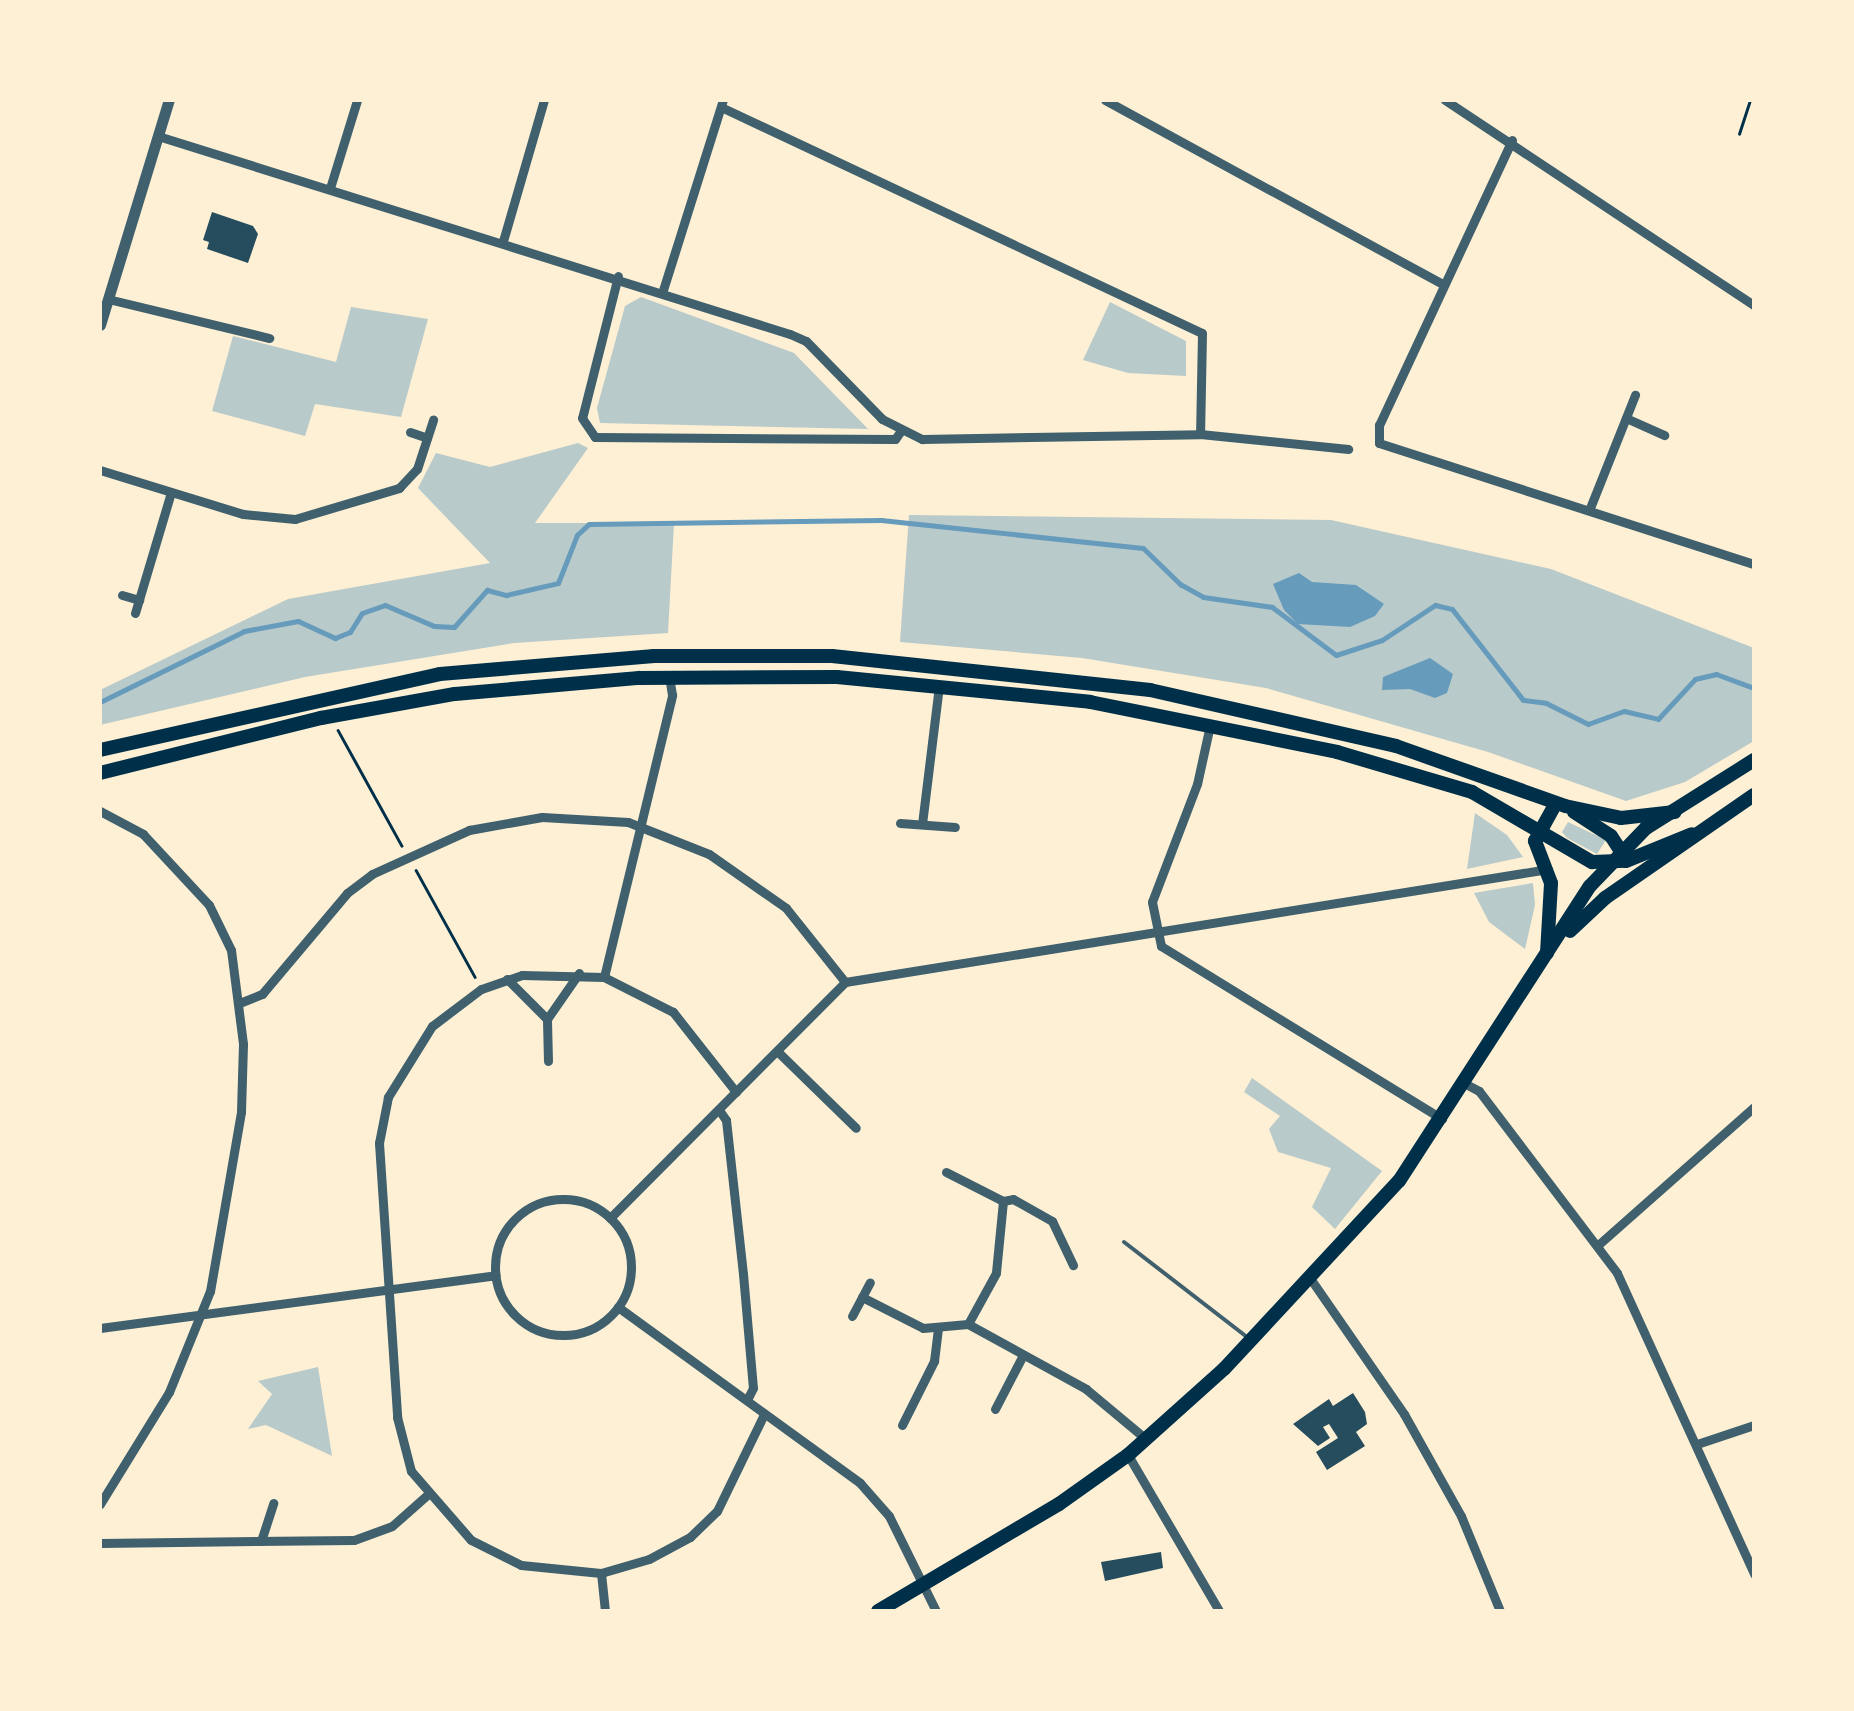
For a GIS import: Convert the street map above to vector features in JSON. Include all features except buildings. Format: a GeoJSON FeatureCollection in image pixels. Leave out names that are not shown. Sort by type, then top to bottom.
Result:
{"type":"FeatureCollection","features":[{"type":"Feature","properties":{"kind":"highway"},"geometry":{"type":"LineString","coordinates":[[100,750],[375,684],[508,667],[722,655],[941,663],[1215,703],[1396,746],[1561,805],[1620,818],[1675,812]]}},
{"type":"Feature","properties":{"kind":"highway"},"geometry":{"type":"LineString","coordinates":[[939,684],[941,663]]}},
{"type":"Feature","properties":{"kind":"highway"},"geometry":{"type":"LineString","coordinates":[[100,773],[321,718],[456,694],[669,677],[939,684],[1210,723],[1472,792],[1571,853],[1619,858],[1692,834]]}},
{"type":"Feature","properties":{"kind":"highway"},"geometry":{"type":"LineString","coordinates":[[1210,723],[1215,703]]}},
{"type":"Feature","properties":{"kind":"highway"},"geometry":{"type":"LineString","coordinates":[[878,1611],[1023,1530],[1128,1455],[1252,1342],[1382,1202],[1442,1119],[1551,949],[1619,858],[1675,812],[1754,760]]}},
{"type":"Feature","properties":{"kind":"highway"},"geometry":{"type":"LineString","coordinates":[[1551,949],[1624,884],[1754,795]]}},
{"type":"Feature","properties":{"kind":"highway"},"geometry":{"type":"LineString","coordinates":[[1538,831],[1561,805]]}},
{"type":"Feature","properties":{"kind":"highway"},"geometry":{"type":"LineString","coordinates":[[1561,805],[1619,858],[1624,884]]}},
{"type":"Feature","properties":{"kind":"highway"},"geometry":{"type":"LineString","coordinates":[[1538,831],[1548,870],[1551,949]]}},
{"type":"Feature","properties":{"kind":"street"},"geometry":{"type":"LineString","coordinates":[[100,325],[169,100]]}},
{"type":"Feature","properties":{"kind":"street"},"geometry":{"type":"LineString","coordinates":[[330,188],[357,100]]}},
{"type":"Feature","properties":{"kind":"street"},"geometry":{"type":"LineString","coordinates":[[503,241],[544,100]]}},
{"type":"Feature","properties":{"kind":"street"},"geometry":{"type":"LineString","coordinates":[[1105,100],[1442,284]]}},
{"type":"Feature","properties":{"kind":"street"},"geometry":{"type":"LineString","coordinates":[[1446,100],[1512,140],[1754,305]]}},
{"type":"Feature","properties":{"kind":"street"},"geometry":{"type":"LineString","coordinates":[[663,290],[722,103],[1202,334],[1200,434]]}},
{"type":"Feature","properties":{"kind":"street"},"geometry":{"type":"LineString","coordinates":[[158,136],[663,290],[806,341],[900,432],[978,442],[1200,434],[1348,449]]}},
{"type":"Feature","properties":{"kind":"street"},"geometry":{"type":"LineString","coordinates":[[1512,140],[1379,424],[1380,442],[1388,450],[1590,508],[1754,564]]}},
{"type":"Feature","properties":{"kind":"street"},"geometry":{"type":"LineString","coordinates":[[618,276],[582,418],[594,437],[896,438],[900,432]]}},
{"type":"Feature","properties":{"kind":"street"},"geometry":{"type":"LineString","coordinates":[[108,298],[269,338]]}},
{"type":"Feature","properties":{"kind":"street"},"geometry":{"type":"LineString","coordinates":[[1590,508],[1636,395]]}},
{"type":"Feature","properties":{"kind":"street"},"geometry":{"type":"LineString","coordinates":[[1626,418],[1664,434]]}},
{"type":"Feature","properties":{"kind":"street"},"geometry":{"type":"LineString","coordinates":[[100,470],[269,521],[294,519],[399,488],[417,470],[433,420]]}},
{"type":"Feature","properties":{"kind":"street"},"geometry":{"type":"LineString","coordinates":[[410,432],[427,438]]}},
{"type":"Feature","properties":{"kind":"street"},"geometry":{"type":"LineString","coordinates":[[135,613],[171,492]]}},
{"type":"Feature","properties":{"kind":"street"},"geometry":{"type":"LineString","coordinates":[[122,595],[139,600]]}},
{"type":"Feature","properties":{"kind":"street"},"geometry":{"type":"LineString","coordinates":[[604,978],[672,695],[669,677]]}},
{"type":"Feature","properties":{"kind":"street"},"geometry":{"type":"LineString","coordinates":[[922,824],[939,684]]}},
{"type":"Feature","properties":{"kind":"street"},"geometry":{"type":"LineString","coordinates":[[1210,723],[1197,784],[1158,879],[1157,931],[1161,946],[1183,964],[1442,1119]]}},
{"type":"Feature","properties":{"kind":"street"},"geometry":{"type":"LineString","coordinates":[[100,811],[143,834],[194,883],[231,950],[242,1002],[241,1112],[202,1315],[169,1392],[100,1504]]}},
{"type":"Feature","properties":{"kind":"street"},"geometry":{"type":"LineString","coordinates":[[242,1002],[262,994],[347,893],[406,854],[469,830],[542,817],[640,827],[710,854],[755,883],[810,931],[845,982]]}},
{"type":"Feature","properties":{"kind":"street"},"geometry":{"type":"LineString","coordinates":[[900,822],[955,827]]}},
{"type":"Feature","properties":{"kind":"street"},"geometry":{"type":"LineString","coordinates":[[610,1218],[845,982],[1548,870]]}},
{"type":"Feature","properties":{"kind":"street"},"geometry":{"type":"LineString","coordinates":[[736,1092],[673,1012],[604,978],[542,971],[507,979],[481,989],[432,1026],[388,1096],[378,1161],[401,1444],[428,1495],[471,1540],[521,1565],[601,1573],[662,1552],[717,1511],[764,1414]]}},
{"type":"Feature","properties":{"kind":"street"},"geometry":{"type":"LineString","coordinates":[[548,1061],[546,1019],[579,973]]}},
{"type":"Feature","properties":{"kind":"street"},"geometry":{"type":"LineString","coordinates":[[507,979],[546,1019]]}},
{"type":"Feature","properties":{"kind":"street"},"geometry":{"type":"LineString","coordinates":[[777,1051],[856,1128]]}},
{"type":"Feature","properties":{"kind":"street"},"geometry":{"type":"LineString","coordinates":[[1464,1083],[1479,1091],[1598,1246],[1632,1300],[1754,1574]]}},
{"type":"Feature","properties":{"kind":"street"},"geometry":{"type":"LineString","coordinates":[[1598,1246],[1754,1107]]}},
{"type":"Feature","properties":{"kind":"street"},"geometry":{"type":"LineString","coordinates":[[718,1110],[726,1120],[745,1293],[753,1388],[747,1400]]}},
{"type":"Feature","properties":{"kind":"street"},"geometry":{"type":"LineString","coordinates":[[946,1172],[1003,1200],[1013,1199],[1052,1221],[1073,1265]]}},
{"type":"Feature","properties":{"kind":"street"},"geometry":{"type":"LineString","coordinates":[[575,1200],[610,1218],[631,1260],[618,1307],[586,1331],[546,1333],[512,1312],[495,1275],[508,1227],[536,1204],[575,1200]]}},
{"type":"Feature","properties":{"kind":"street"},"geometry":{"type":"LineString","coordinates":[[968,1324],[996,1273],[1003,1200]]}},
{"type":"Feature","properties":{"kind":"street"},"geometry":{"type":"LineString","coordinates":[[100,1328],[495,1275]]}},
{"type":"Feature","properties":{"kind":"street"},"geometry":{"type":"LineString","coordinates":[[1312,1281],[1404,1414],[1462,1516],[1500,1611]]}},
{"type":"Feature","properties":{"kind":"street"},"geometry":{"type":"LineString","coordinates":[[852,1316],[870,1282]]}},
{"type":"Feature","properties":{"kind":"street"},"geometry":{"type":"LineString","coordinates":[[862,1297],[906,1322],[938,1330],[968,1324],[1108,1404],[1146,1440]]}},
{"type":"Feature","properties":{"kind":"street"},"geometry":{"type":"LineString","coordinates":[[618,1307],[747,1400],[878,1502],[936,1611]]}},
{"type":"Feature","properties":{"kind":"street"},"geometry":{"type":"LineString","coordinates":[[902,1424],[934,1361],[938,1330]]}},
{"type":"Feature","properties":{"kind":"street"},"geometry":{"type":"LineString","coordinates":[[995,1409],[1024,1355]]}},
{"type":"Feature","properties":{"kind":"street"},"geometry":{"type":"LineString","coordinates":[[1697,1444],[1754,1425]]}},
{"type":"Feature","properties":{"kind":"street"},"geometry":{"type":"LineString","coordinates":[[1128,1455],[1219,1611]]}},
{"type":"Feature","properties":{"kind":"street"},"geometry":{"type":"LineString","coordinates":[[100,1543],[374,1536],[428,1495]]}},
{"type":"Feature","properties":{"kind":"street"},"geometry":{"type":"LineString","coordinates":[[261,1541],[273,1503]]}},
{"type":"Feature","properties":{"kind":"street"},"geometry":{"type":"LineString","coordinates":[[601,1573],[605,1611]]}},
{"type":"Feature","properties":{"kind":"lane"},"geometry":{"type":"LineString","coordinates":[[1124,1242],[1252,1342]]}},
{"type":"Feature","properties":{"kind":"path"},"geometry":{"type":"LineString","coordinates":[[1739,134],[1750,100]]}},
{"type":"Feature","properties":{"kind":"path"},"geometry":{"type":"LineString","coordinates":[[321,718],[337,729],[481,989]]}},
{"type":"Feature","properties":{"kind":"shaded area"},"geometry":{"type":"Polygon","coordinates":[[[641,297],[794,353],[868,429],[600,423],[597,408],[625,306],[641,297]]]}},
{"type":"Feature","properties":{"kind":"shaded area"},"geometry":{"type":"Polygon","coordinates":[[[1110,302],[1186,341],[1186,376],[1128,373],[1083,360],[1110,302]]]}},
{"type":"Feature","properties":{"kind":"shaded area"},"geometry":{"type":"Polygon","coordinates":[[[351,307],[428,319],[401,417],[315,404],[305,436],[212,411],[233,336],[336,362],[351,307]]]}},
{"type":"Feature","properties":{"kind":"shaded area"},"geometry":{"type":"Polygon","coordinates":[[[578,443],[588,448],[535,523],[674,523],[668,633],[514,643],[305,677],[100,725],[100,690],[288,599],[490,563],[418,488],[436,453],[490,467],[578,443]]]}},
{"type":"Feature","properties":{"kind":"shaded area"},"geometry":{"type":"Polygon","coordinates":[[[909,515],[1331,520],[1551,569],[1754,648],[1754,741],[1685,782],[1626,801],[1488,752],[1266,688],[1082,658],[900,642],[909,515]]]}},
{"type":"Feature","properties":{"kind":"shaded area"},"geometry":{"type":"Polygon","coordinates":[[[1475,813],[1507,835],[1523,857],[1467,869],[1475,813]]]}},
{"type":"Feature","properties":{"kind":"shaded area"},"geometry":{"type":"Polygon","coordinates":[[[1568,822],[1606,840],[1597,854],[1567,838],[1562,832],[1568,822]]]}},
{"type":"Feature","properties":{"kind":"shaded area"},"geometry":{"type":"Polygon","coordinates":[[[1533,883],[1535,905],[1525,949],[1489,922],[1474,893],[1533,883]]]}},
{"type":"Feature","properties":{"kind":"shaded area"},"geometry":{"type":"Polygon","coordinates":[[[1252,1078],[1382,1171],[1335,1229],[1312,1207],[1331,1168],[1278,1152],[1269,1129],[1280,1116],[1244,1092],[1252,1078]]]}},
{"type":"Feature","properties":{"kind":"shaded area"},"geometry":{"type":"Polygon","coordinates":[[[318,1367],[332,1456],[266,1425],[248,1429],[272,1394],[258,1381],[318,1367]]]}},
{"type":"Feature","properties":{"kind":"water"},"geometry":{"type":"Polygon","coordinates":[[[1299,573],[1312,582],[1356,585],[1384,604],[1375,616],[1350,627],[1298,624],[1284,610],[1273,584],[1299,573]]]}},
{"type":"Feature","properties":{"kind":"water"},"geometry":{"type":"Polygon","coordinates":[[[1430,658],[1453,674],[1447,693],[1435,698],[1410,689],[1382,690],[1383,677],[1430,658]]]}},
{"type":"Feature","properties":{"kind":"waterway"},"geometry":{"type":"LineString","coordinates":[[100,702],[244,631],[298,621],[335,638],[350,632],[362,613],[385,605],[434,626],[454,627],[487,590],[506,595],[558,583],[577,535],[589,524],[881,520],[1143,548],[1180,584],[1203,597],[1272,607],[1336,655],[1382,640],[1435,605],[1452,609],[1523,700],[1546,703],[1588,724],[1624,711],[1658,719],[1695,679],[1716,674],[1754,688]]}}]}
